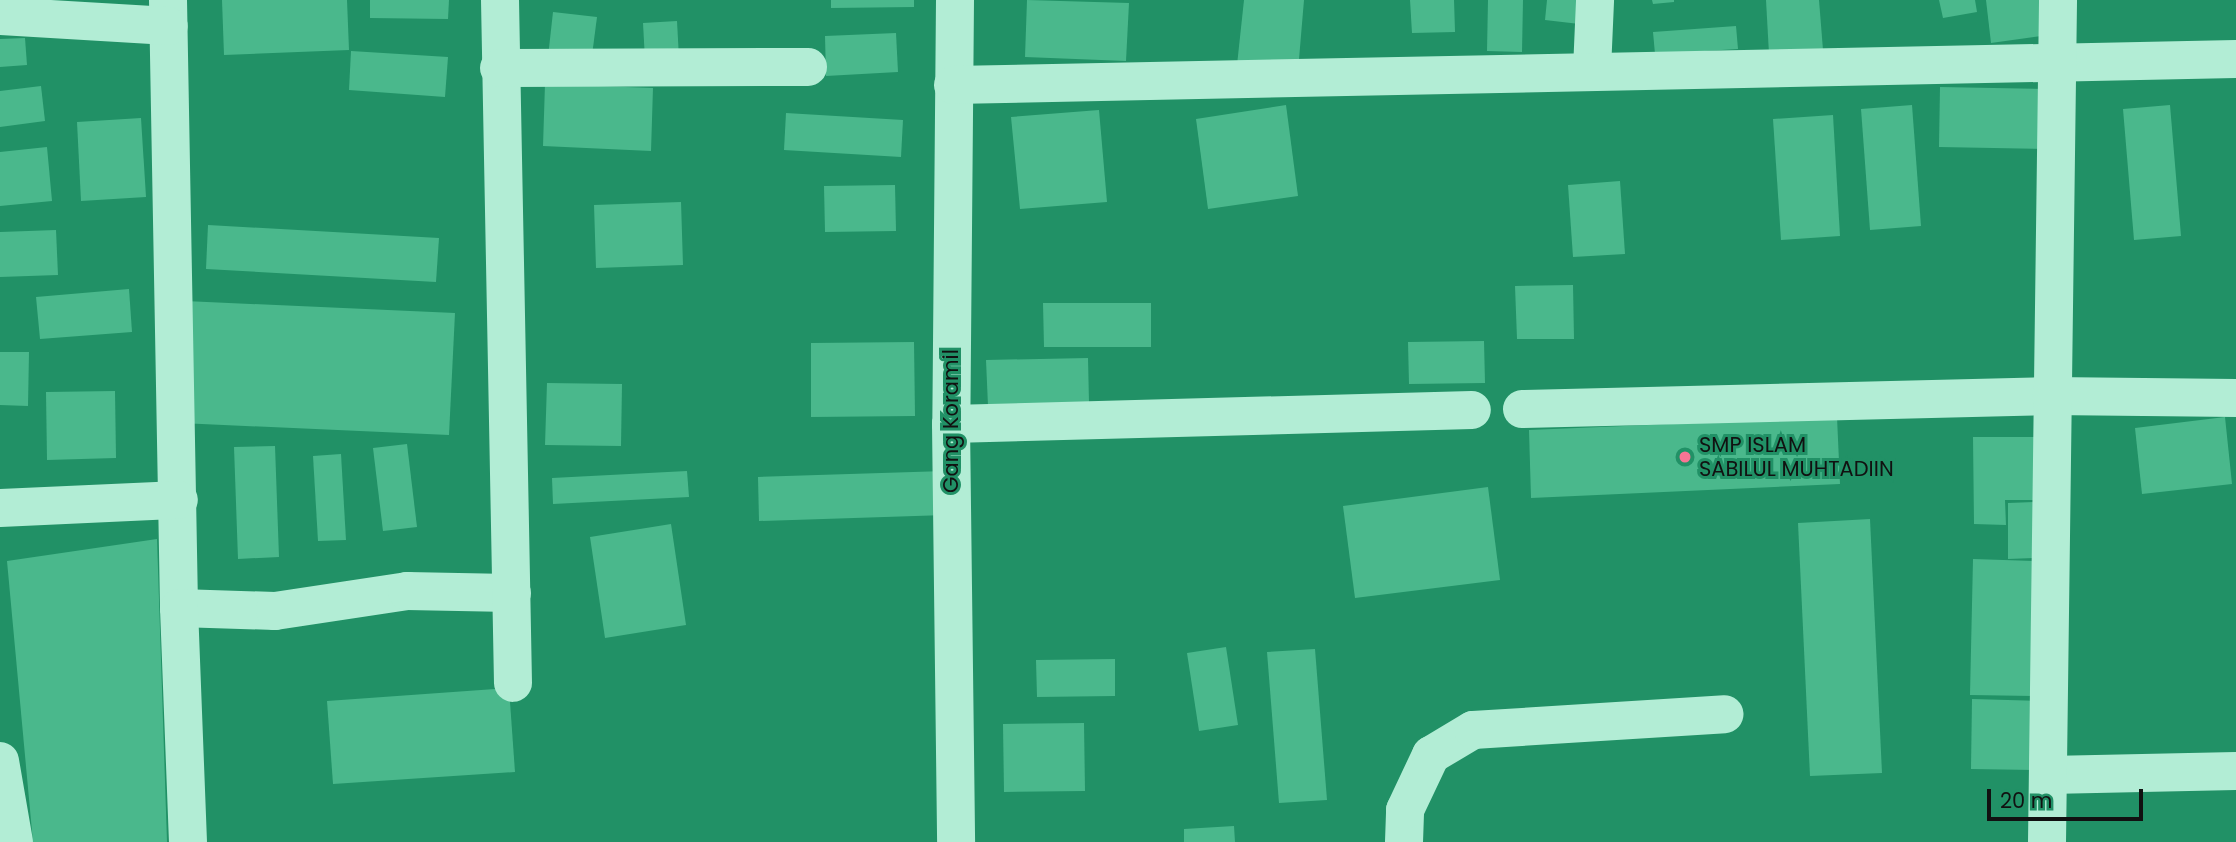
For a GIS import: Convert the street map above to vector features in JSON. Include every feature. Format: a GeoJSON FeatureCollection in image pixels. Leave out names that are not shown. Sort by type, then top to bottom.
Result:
{"type":"FeatureCollection","features":[{"type":"Feature","properties":{"kind":"street"},"geometry":{"type":"LineString","coordinates":[[500,0],[499,68],[513,683]]}},
{"type":"Feature","properties":{"kind":"street","name":"Gang Koramil"},"geometry":{"type":"LineString","coordinates":[[955,0],[951,425],[956,842]]}},
{"type":"Feature","properties":{"kind":"street"},"geometry":{"type":"LineString","coordinates":[[1592,70],[1595,0]]}},
{"type":"Feature","properties":{"kind":"street"},"geometry":{"type":"LineString","coordinates":[[2047,842],[2058,0]]}},
{"type":"Feature","properties":{"kind":"street"},"geometry":{"type":"LineString","coordinates":[[0,16],[168,13],[179,608],[188,842]]}},
{"type":"Feature","properties":{"kind":"street"},"geometry":{"type":"LineString","coordinates":[[953,85],[2058,59],[2236,59]]}},
{"type":"Feature","properties":{"kind":"street"},"geometry":{"type":"LineString","coordinates":[[499,68],[808,67]]}},
{"type":"Feature","properties":{"kind":"street"},"geometry":{"type":"LineString","coordinates":[[1522,408],[2051,396],[2236,398]]}},
{"type":"Feature","properties":{"kind":"street"},"geometry":{"type":"LineString","coordinates":[[951,425],[1472,410]]}},
{"type":"Feature","properties":{"kind":"street"},"geometry":{"type":"LineString","coordinates":[[0,508],[179,500]]}},
{"type":"Feature","properties":{"kind":"street"},"geometry":{"type":"LineString","coordinates":[[179,608],[275,611],[407,591],[512,593]]}},
{"type":"Feature","properties":{"kind":"street"},"geometry":{"type":"LineString","coordinates":[[1404,842],[1405,810],[1431,755],[1473,730],[1724,714]]}},
{"type":"Feature","properties":{"kind":"street"},"geometry":{"type":"LineString","coordinates":[[0,761],[14,842]]}},
{"type":"Feature","properties":{"kind":"street"},"geometry":{"type":"LineString","coordinates":[[2049,775],[2236,771]]}},
{"type":"Feature","properties":{"kind":"building"},"geometry":{"type":"Polygon","coordinates":[[[222,0],[347,0],[349,50],[224,55],[222,0]]]}},
{"type":"Feature","properties":{"kind":"building"},"geometry":{"type":"Polygon","coordinates":[[[370,0],[449,0],[448,19],[370,18],[370,0]]]}},
{"type":"Feature","properties":{"kind":"building"},"geometry":{"type":"Polygon","coordinates":[[[831,0],[914,0],[914,7],[831,8],[831,0]]]}},
{"type":"Feature","properties":{"kind":"building"},"geometry":{"type":"Polygon","coordinates":[[[1027,0],[1129,3],[1126,61],[1025,57],[1027,0]]]}},
{"type":"Feature","properties":{"kind":"building"},"geometry":{"type":"Polygon","coordinates":[[[1244,0],[1304,0],[1298,71],[1237,65],[1244,0]]]}},
{"type":"Feature","properties":{"kind":"building"},"geometry":{"type":"Polygon","coordinates":[[[1410,0],[1454,0],[1455,32],[1412,33],[1410,0]]]}},
{"type":"Feature","properties":{"kind":"building"},"geometry":{"type":"Polygon","coordinates":[[[1488,0],[1523,0],[1522,52],[1487,51],[1488,0]]]}},
{"type":"Feature","properties":{"kind":"building"},"geometry":{"type":"Polygon","coordinates":[[[1547,0],[1591,0],[1588,25],[1545,20],[1547,0]]]}},
{"type":"Feature","properties":{"kind":"building"},"geometry":{"type":"Polygon","coordinates":[[[1652,0],[1674,0],[1674,2],[1653,4],[1652,0]]]}},
{"type":"Feature","properties":{"kind":"building"},"geometry":{"type":"Polygon","coordinates":[[[1766,0],[1819,0],[1823,50],[1769,54],[1766,0]]]}},
{"type":"Feature","properties":{"kind":"building"},"geometry":{"type":"Polygon","coordinates":[[[1939,0],[1975,0],[1977,12],[1943,18],[1939,0]]]}},
{"type":"Feature","properties":{"kind":"building"},"geometry":{"type":"Polygon","coordinates":[[[1986,0],[2051,0],[2056,34],[1991,43],[1986,0]]]}},
{"type":"Feature","properties":{"kind":"building"},"geometry":{"type":"Polygon","coordinates":[[[553,12],[597,17],[591,63],[548,57],[553,12]]]}},
{"type":"Feature","properties":{"kind":"building"},"geometry":{"type":"Polygon","coordinates":[[[677,21],[679,58],[645,60],[643,23],[677,21]]]}},
{"type":"Feature","properties":{"kind":"building"},"geometry":{"type":"Polygon","coordinates":[[[1736,26],[1738,49],[1655,54],[1653,32],[1736,26]]]}},
{"type":"Feature","properties":{"kind":"building"},"geometry":{"type":"Polygon","coordinates":[[[896,33],[898,72],[826,76],[825,36],[896,33]]]}},
{"type":"Feature","properties":{"kind":"building"},"geometry":{"type":"Polygon","coordinates":[[[25,38],[27,65],[0,67],[0,39],[25,38]]]}},
{"type":"Feature","properties":{"kind":"building"},"geometry":{"type":"Polygon","coordinates":[[[351,51],[448,57],[445,97],[349,90],[351,51]]]}},
{"type":"Feature","properties":{"kind":"building"},"geometry":{"type":"Polygon","coordinates":[[[545,84],[653,88],[651,151],[543,146],[545,84]]]}},
{"type":"Feature","properties":{"kind":"building"},"geometry":{"type":"Polygon","coordinates":[[[41,86],[45,121],[0,127],[0,91],[41,86]]]}},
{"type":"Feature","properties":{"kind":"building"},"geometry":{"type":"Polygon","coordinates":[[[1940,87],[2048,89],[2047,149],[1939,147],[1940,87]]]}},
{"type":"Feature","properties":{"kind":"building"},"geometry":{"type":"Polygon","coordinates":[[[1286,105],[1298,196],[1208,209],[1196,119],[1286,105]]]}},
{"type":"Feature","properties":{"kind":"building"},"geometry":{"type":"Polygon","coordinates":[[[1912,105],[1921,226],[1870,230],[1861,109],[1912,105]]]}},
{"type":"Feature","properties":{"kind":"building"},"geometry":{"type":"Polygon","coordinates":[[[2170,105],[2181,236],[2134,240],[2123,109],[2170,105]]]}},
{"type":"Feature","properties":{"kind":"building"},"geometry":{"type":"Polygon","coordinates":[[[1099,110],[1107,202],[1020,209],[1011,117],[1099,110]]]}},
{"type":"Feature","properties":{"kind":"building"},"geometry":{"type":"Polygon","coordinates":[[[786,113],[903,120],[901,157],[784,150],[786,113]]]}},
{"type":"Feature","properties":{"kind":"building"},"geometry":{"type":"Polygon","coordinates":[[[1833,115],[1840,236],[1781,240],[1773,119],[1833,115]]]}},
{"type":"Feature","properties":{"kind":"building"},"geometry":{"type":"Polygon","coordinates":[[[141,118],[146,197],[81,201],[77,122],[141,118]]]}},
{"type":"Feature","properties":{"kind":"building"},"geometry":{"type":"Polygon","coordinates":[[[47,147],[52,201],[0,206],[0,152],[47,147]]]}},
{"type":"Feature","properties":{"kind":"building"},"geometry":{"type":"Polygon","coordinates":[[[1620,181],[1625,254],[1573,257],[1568,185],[1620,181]]]}},
{"type":"Feature","properties":{"kind":"building"},"geometry":{"type":"Polygon","coordinates":[[[895,185],[896,231],[825,232],[824,186],[895,185]]]}},
{"type":"Feature","properties":{"kind":"building"},"geometry":{"type":"Polygon","coordinates":[[[681,202],[683,265],[596,268],[594,205],[681,202]]]}},
{"type":"Feature","properties":{"kind":"building"},"geometry":{"type":"Polygon","coordinates":[[[208,225],[439,238],[436,282],[206,269],[208,225]]]}},
{"type":"Feature","properties":{"kind":"building"},"geometry":{"type":"Polygon","coordinates":[[[56,230],[58,275],[0,277],[0,232],[56,230]]]}},
{"type":"Feature","properties":{"kind":"building"},"geometry":{"type":"Polygon","coordinates":[[[1573,285],[1574,339],[1517,339],[1515,286],[1573,285]]]}},
{"type":"Feature","properties":{"kind":"building"},"geometry":{"type":"Polygon","coordinates":[[[129,289],[132,332],[40,339],[36,297],[129,289]]]}},
{"type":"Feature","properties":{"kind":"building"},"geometry":{"type":"Polygon","coordinates":[[[185,301],[455,313],[449,435],[180,423],[185,301]]]}},
{"type":"Feature","properties":{"kind":"building"},"geometry":{"type":"Polygon","coordinates":[[[1043,303],[1151,303],[1151,347],[1044,347],[1043,303]]]}},
{"type":"Feature","properties":{"kind":"building"},"geometry":{"type":"Polygon","coordinates":[[[1484,341],[1485,383],[1409,384],[1408,342],[1484,341]]]}},
{"type":"Feature","properties":{"kind":"building"},"geometry":{"type":"Polygon","coordinates":[[[914,342],[915,416],[811,417],[811,343],[914,342]]]}},
{"type":"Feature","properties":{"kind":"building"},"geometry":{"type":"Polygon","coordinates":[[[0,352],[29,352],[28,406],[0,405],[0,352]]]}},
{"type":"Feature","properties":{"kind":"building"},"geometry":{"type":"Polygon","coordinates":[[[1088,358],[1089,403],[988,406],[986,360],[1088,358]]]}},
{"type":"Feature","properties":{"kind":"building"},"geometry":{"type":"Polygon","coordinates":[[[547,383],[622,384],[621,446],[545,445],[547,383]]]}},
{"type":"Feature","properties":{"kind":"building"},"geometry":{"type":"Polygon","coordinates":[[[115,391],[116,458],[47,460],[46,392],[115,391]]]}},
{"type":"Feature","properties":{"kind":"building","name":"SMP ISLAM SABILUL MUHTADIIN"},"geometry":{"type":"Polygon","coordinates":[[[1837,417],[1840,484],[1531,498],[1529,430],[1837,417]]]}},
{"type":"Feature","properties":{"kind":"building"},"geometry":{"type":"Polygon","coordinates":[[[2225,417],[2232,484],[2142,494],[2135,428],[2225,417]]]}},
{"type":"Feature","properties":{"kind":"building"},"geometry":{"type":"Polygon","coordinates":[[[1973,437],[2039,437],[2039,500],[2005,500],[2006,525],[1974,524],[1973,437]]]}},
{"type":"Feature","properties":{"kind":"building"},"geometry":{"type":"Polygon","coordinates":[[[407,444],[417,527],[383,531],[373,448],[407,444]]]}},
{"type":"Feature","properties":{"kind":"building"},"geometry":{"type":"Polygon","coordinates":[[[275,446],[279,557],[238,559],[234,447],[275,446]]]}},
{"type":"Feature","properties":{"kind":"building"},"geometry":{"type":"Polygon","coordinates":[[[341,454],[346,540],[318,541],[313,456],[341,454]]]}},
{"type":"Feature","properties":{"kind":"building"},"geometry":{"type":"Polygon","coordinates":[[[687,471],[689,497],[553,504],[552,478],[687,471]]]}},
{"type":"Feature","properties":{"kind":"building"},"geometry":{"type":"Polygon","coordinates":[[[945,471],[946,515],[759,521],[758,477],[945,471]]]}},
{"type":"Feature","properties":{"kind":"building"},"geometry":{"type":"Polygon","coordinates":[[[1488,487],[1500,580],[1355,598],[1343,506],[1488,487]]]}},
{"type":"Feature","properties":{"kind":"building"},"geometry":{"type":"Polygon","coordinates":[[[2037,502],[2037,558],[2008,559],[2008,503],[2037,502]]]}},
{"type":"Feature","properties":{"kind":"building","name":"SMP ISLAM SABILUL MUHTADIIN"},"geometry":{"type":"Polygon","coordinates":[[[1870,519],[1882,773],[1810,776],[1798,523],[1870,519]]]}},
{"type":"Feature","properties":{"kind":"building"},"geometry":{"type":"Polygon","coordinates":[[[671,524],[686,625],[605,638],[590,537],[671,524]]]}},
{"type":"Feature","properties":{"kind":"building"},"geometry":{"type":"Polygon","coordinates":[[[157,539],[167,842],[33,842],[7,561],[157,539]]]}},
{"type":"Feature","properties":{"kind":"building"},"geometry":{"type":"Polygon","coordinates":[[[1973,559],[2035,561],[2033,696],[1970,695],[1973,559]]]}},
{"type":"Feature","properties":{"kind":"building"},"geometry":{"type":"Polygon","coordinates":[[[1226,647],[1238,725],[1199,731],[1187,653],[1226,647]]]}},
{"type":"Feature","properties":{"kind":"building"},"geometry":{"type":"Polygon","coordinates":[[[1315,649],[1327,800],[1279,803],[1267,652],[1315,649]]]}},
{"type":"Feature","properties":{"kind":"building"},"geometry":{"type":"Polygon","coordinates":[[[1115,659],[1115,696],[1037,697],[1036,660],[1115,659]]]}},
{"type":"Feature","properties":{"kind":"building"},"geometry":{"type":"Polygon","coordinates":[[[509,688],[515,772],[333,784],[327,701],[509,688]]]}},
{"type":"Feature","properties":{"kind":"building"},"geometry":{"type":"Polygon","coordinates":[[[1972,699],[2043,701],[2042,770],[1971,769],[1972,699]]]}},
{"type":"Feature","properties":{"kind":"building"},"geometry":{"type":"Polygon","coordinates":[[[1084,723],[1085,791],[1004,792],[1003,724],[1084,723]]]}},
{"type":"Feature","properties":{"kind":"building"},"geometry":{"type":"Polygon","coordinates":[[[1234,826],[1235,842],[1184,842],[1184,829],[1234,826]]]}},
{"type":"Feature","properties":{"kind":"place","name":"SMP ISLAM SABILUL MUHTADIIN"},"geometry":{"type":"Point","coordinates":[1685,457]}}]}
